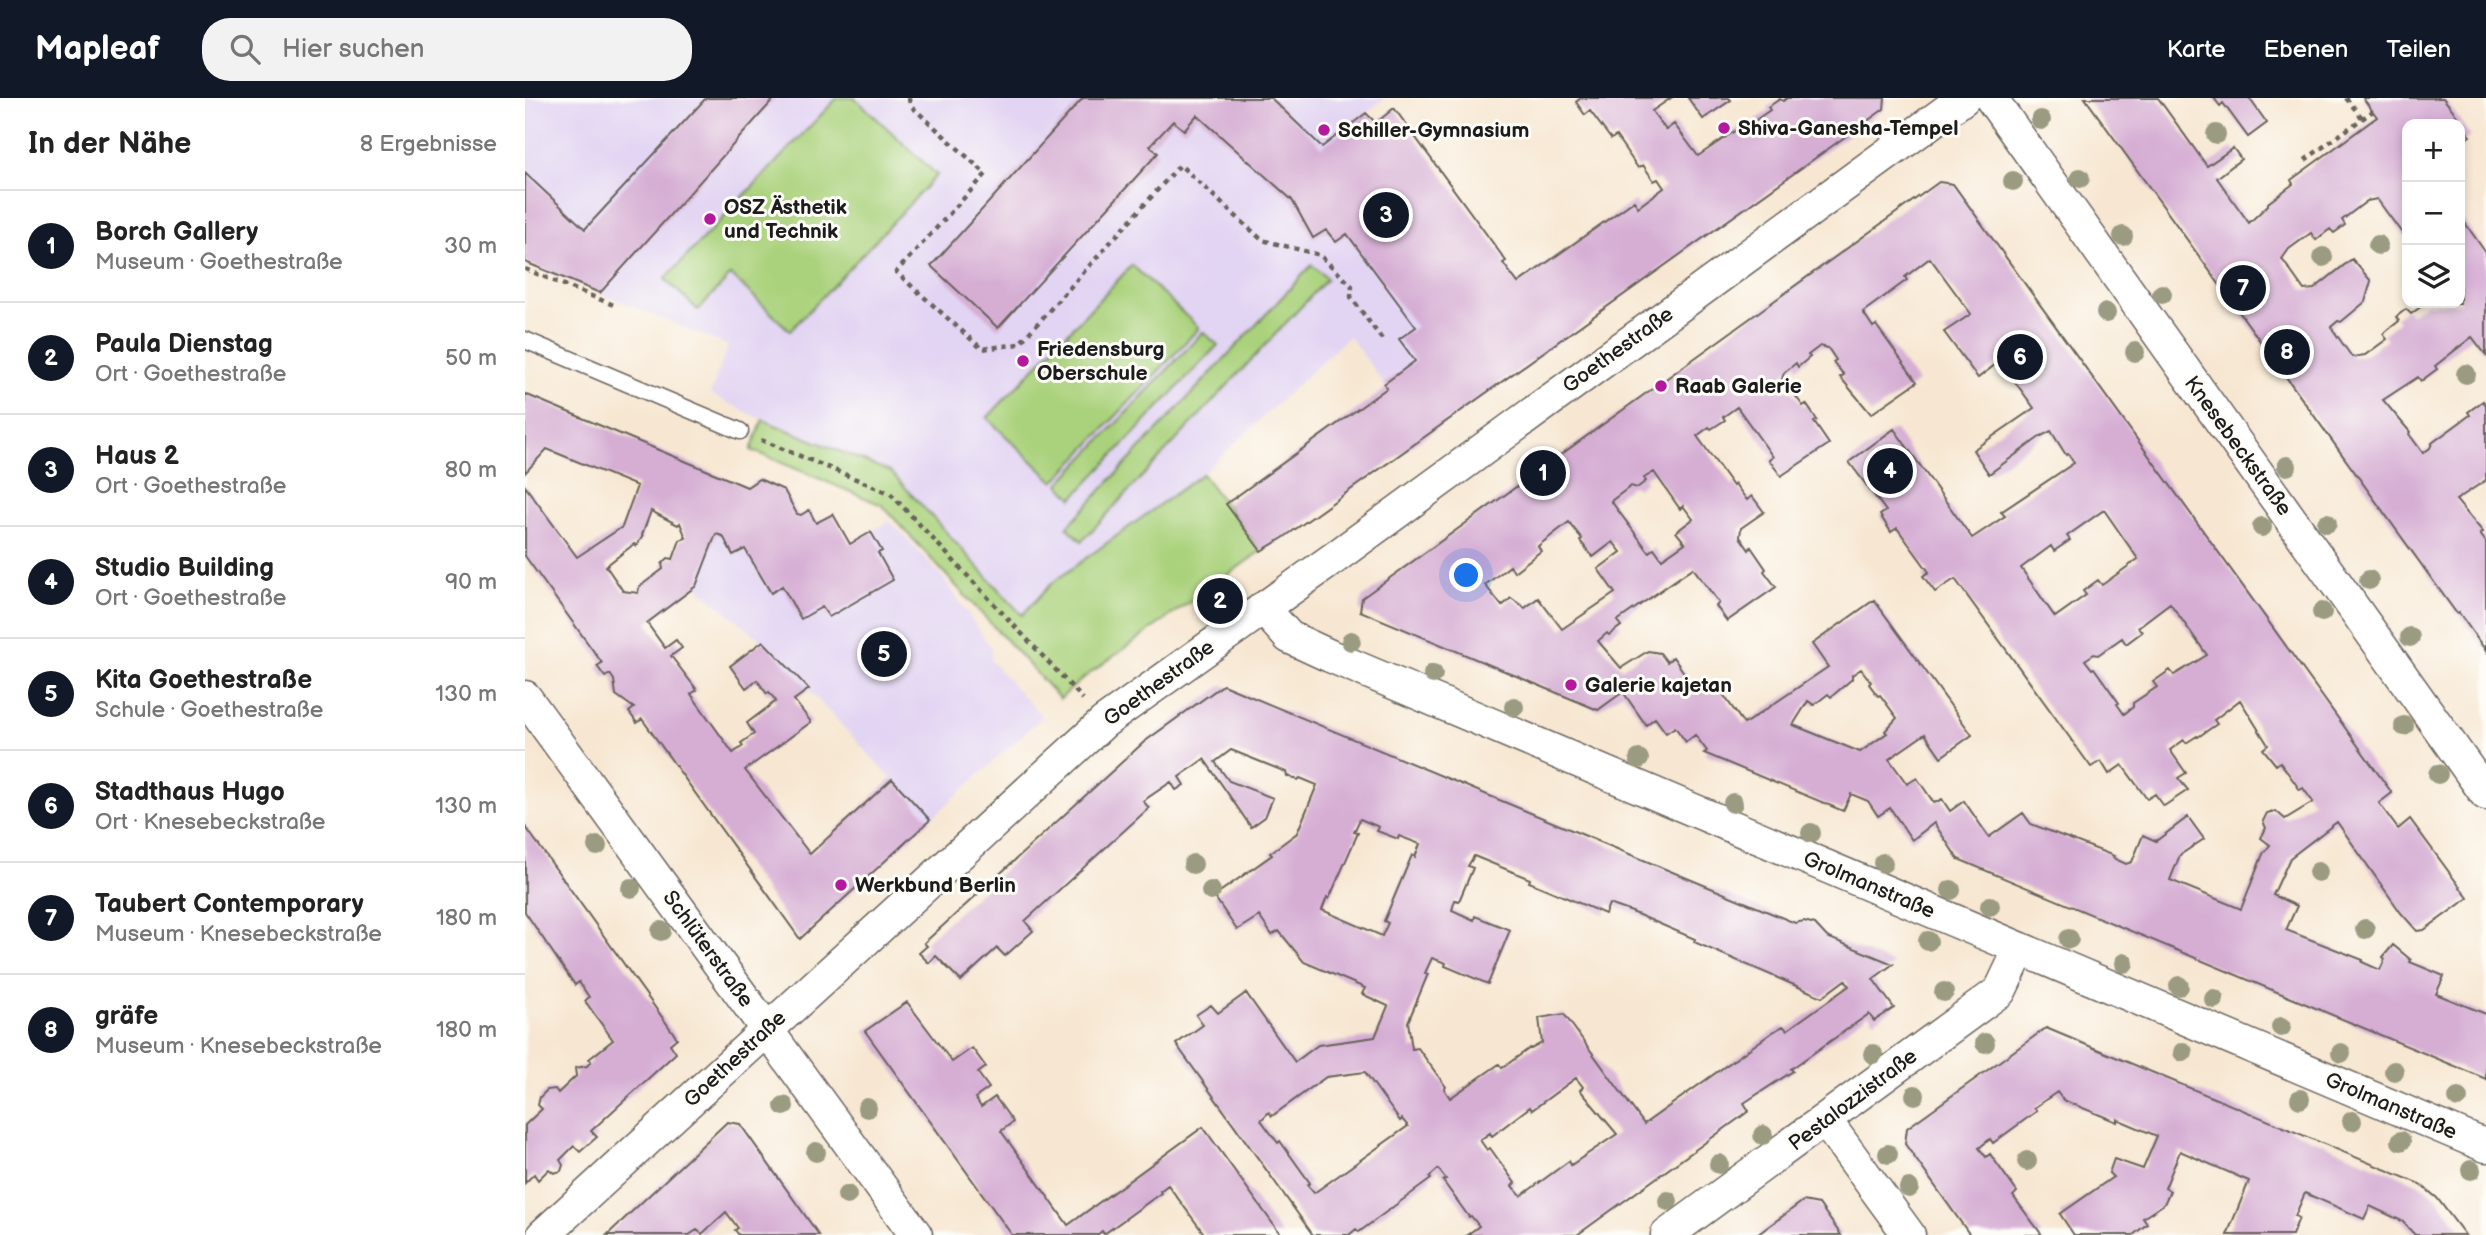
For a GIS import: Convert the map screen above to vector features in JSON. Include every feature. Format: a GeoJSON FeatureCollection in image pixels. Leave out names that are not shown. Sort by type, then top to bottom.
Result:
{"type":"FeatureCollection","features":[{"type":"Feature","properties":{"kind":"street","name":"Goethestraße"},"geometry":{"type":"LineString","coordinates":[[543,1235],[1104,722],[1964,98]]}},
{"type":"Feature","properties":{"kind":"street","name":"Knesebeckstraße"},"geometry":{"type":"LineString","coordinates":[[1991,98],[2486,794]]}},
{"type":"Feature","properties":{"kind":"street","name":"Grolmanstraße"},"geometry":{"type":"LineString","coordinates":[[1263,608],[1289,638],[2486,1146]]}},
{"type":"Feature","properties":{"kind":"street","name":"Schlüterstraße"},"geometry":{"type":"LineString","coordinates":[[525,696],[916,1235]]}},
{"type":"Feature","properties":{"kind":"street","name":"Pestalozzistraße"},"geometry":{"type":"LineString","coordinates":[[1667,1235],[2000,991],[2020,949]]}},
{"type":"Feature","properties":{"kind":"street"},"geometry":{"type":"LineString","coordinates":[[1825,1120],[1909,1235]]}},
{"type":"Feature","properties":{"kind":"lane"},"geometry":{"type":"LineString","coordinates":[[525,340],[740,431]]}},
{"type":"Feature","properties":{"kind":"path"},"geometry":{"type":"LineString","coordinates":[[909,98],[910,105],[986,174],[896,272],[982,349],[1019,344],[1180,165],[1262,240],[1319,255],[1352,286],[1351,297],[1384,342]]}},
{"type":"Feature","properties":{"kind":"path"},"geometry":{"type":"LineString","coordinates":[[2346,98],[2363,119]]}},
{"type":"Feature","properties":{"kind":"path"},"geometry":{"type":"LineString","coordinates":[[2305,160],[2373,111]]}},
{"type":"Feature","properties":{"kind":"path"},"geometry":{"type":"LineString","coordinates":[[525,269],[616,306]]}},
{"type":"Feature","properties":{"kind":"path"},"geometry":{"type":"LineString","coordinates":[[740,431],[890,493],[1104,722]]}},
{"type":"Feature","properties":{"kind":"shaded area","name":"Friedensburg Oberschule"},"geometry":{"type":"Polygon","coordinates":[[[525,98],[1385,98],[1367,113],[1376,123],[1394,108],[1503,263],[1505,379],[1423,438],[1349,336],[1202,474],[1052,583],[1023,614],[891,472],[763,420],[710,394],[728,346],[525,262],[525,98]]]}},
{"type":"Feature","properties":{"kind":"shaded area"},"geometry":{"type":"Polygon","coordinates":[[[759,479],[784,490],[797,514],[801,515],[809,510],[816,523],[833,514],[850,543],[890,521],[944,579],[991,648],[991,661],[1042,717],[930,820],[766,644],[696,586],[736,482],[747,487],[759,479]]]}},
{"type":"Feature","properties":{"kind":"green space"},"geometry":{"type":"Polygon","coordinates":[[[837,98],[855,98],[937,175],[790,331],[731,275],[698,310],[665,279],[837,98]]]}},
{"type":"Feature","properties":{"kind":"green space"},"geometry":{"type":"Polygon","coordinates":[[[1132,265],[1199,328],[1054,482],[987,418],[1132,265]]]}},
{"type":"Feature","properties":{"kind":"green space"},"geometry":{"type":"Polygon","coordinates":[[[1312,265],[1327,279],[1082,541],[1067,527],[1312,265]]]}},
{"type":"Feature","properties":{"kind":"green space"},"geometry":{"type":"Polygon","coordinates":[[[1203,332],[1218,345],[1073,498],[1059,484],[1203,332]]]}},
{"type":"Feature","properties":{"kind":"green space"},"geometry":{"type":"Polygon","coordinates":[[[763,420],[891,472],[1022,615],[1052,583],[1202,474],[1261,551],[1082,679],[1060,699],[882,505],[751,450],[763,420]]]}},
{"type":"Feature","properties":{"kind":"building"},"geometry":{"type":"Polygon","coordinates":[[[706,98],[775,98],[600,293],[525,262],[525,173],[585,229],[706,98]]]}},
{"type":"Feature","properties":{"kind":"building"},"geometry":{"type":"Polygon","coordinates":[[[1083,98],[1271,98],[1322,147],[1366,113],[1376,123],[1394,108],[1506,261],[1503,263],[1518,283],[1634,201],[1638,207],[1664,188],[1658,179],[1654,181],[1643,165],[1638,168],[1616,136],[1611,139],[1590,111],[1585,115],[1576,102],[1581,98],[1671,98],[1652,111],[1666,130],[1674,124],[1698,156],[1770,110],[1768,107],[1780,99],[1885,98],[1884,109],[1283,538],[1261,551],[1226,504],[1387,388],[1384,384],[1415,361],[1399,339],[1416,327],[1347,234],[1336,242],[1326,230],[1313,238],[1292,200],[1197,115],[1184,130],[1173,121],[1150,146],[1158,153],[998,328],[931,266],[1083,98]]]}},
{"type":"Feature","properties":{"kind":"building"},"geometry":{"type":"Polygon","coordinates":[[[1688,98],[1729,98],[1731,100],[1703,119],[1688,98]]]}},
{"type":"Feature","properties":{"kind":"building"},"geometry":{"type":"Polygon","coordinates":[[[2085,98],[2158,98],[2207,166],[2233,148],[2241,159],[2217,178],[2249,223],[2268,203],[2293,184],[2291,180],[2377,117],[2363,98],[2443,98],[2452,109],[2459,119],[2402,119],[2402,233],[2377,199],[2367,201],[2342,220],[2345,225],[2334,233],[2330,229],[2316,240],[2311,233],[2289,249],[2282,259],[2304,290],[2314,289],[2352,259],[2371,281],[2365,302],[2331,327],[2352,357],[2365,355],[2387,339],[2383,334],[2399,321],[2396,317],[2406,309],[2411,314],[2419,308],[2465,308],[2465,223],[2486,253],[2486,355],[2472,337],[2435,366],[2437,369],[2421,381],[2418,377],[2383,400],[2410,432],[2423,453],[2432,443],[2470,415],[2468,412],[2483,401],[2486,405],[2486,480],[2456,500],[2483,532],[2480,534],[2486,542],[2486,651],[2459,613],[2457,614],[2085,98]]]}},
{"type":"Feature","properties":{"kind":"building"},"geometry":{"type":"Polygon","coordinates":[[[2214,98],[2249,98],[2267,123],[2248,137],[2223,103],[2220,106],[2214,98]]]}},
{"type":"Feature","properties":{"kind":"building"},"geometry":{"type":"Polygon","coordinates":[[[1939,182],[1953,184],[2392,793],[2379,803],[2398,829],[2410,819],[2468,898],[2424,930],[2417,931],[2401,913],[2337,822],[2290,858],[2273,895],[2297,906],[2286,930],[2363,960],[2362,962],[2380,970],[2385,959],[2383,957],[2393,945],[2411,960],[2410,962],[2444,976],[2436,994],[2486,1014],[2486,1079],[1958,859],[1934,823],[1912,840],[1890,808],[1878,816],[1868,801],[1851,794],[1843,811],[1704,753],[1707,751],[1695,735],[1686,742],[1675,727],[1666,733],[1655,718],[1646,725],[1623,692],[1598,710],[1360,611],[1362,598],[1939,182]],[[1930,258],[1905,277],[1907,280],[1863,312],[1873,327],[1876,325],[1917,382],[1871,414],[1840,377],[1844,375],[1833,362],[1836,360],[1828,348],[1820,346],[1798,367],[1796,363],[1784,373],[1781,382],[1803,406],[1806,404],[1829,444],[1781,476],[1769,460],[1773,457],[1737,407],[1723,417],[1725,420],[1697,436],[1733,486],[1735,484],[1747,500],[1752,496],[1764,512],[1741,528],[1740,537],[1749,550],[1751,547],[1776,587],[1727,621],[1716,606],[1719,603],[1693,568],[1617,621],[1621,626],[1598,641],[1621,668],[1648,651],[1660,653],[1667,662],[1673,657],[1699,694],[1715,683],[1744,724],[1828,667],[1812,644],[1874,600],[1972,735],[1941,757],[1925,734],[1889,759],[1907,784],[1917,778],[1934,803],[1942,799],[1950,811],[1964,801],[1989,837],[2023,813],[2031,824],[2114,856],[2113,858],[2126,864],[2132,862],[2143,835],[2156,841],[2188,817],[2204,839],[2180,855],[2170,880],[2241,909],[2263,854],[2270,845],[2261,838],[2266,828],[2263,821],[2267,813],[2276,811],[2285,819],[2313,802],[2303,788],[2300,790],[2280,762],[2276,765],[2263,749],[2268,745],[2240,700],[2214,720],[2217,724],[2198,737],[2186,743],[2184,740],[2170,750],[2186,773],[2178,778],[2188,790],[2164,806],[2155,794],[2147,799],[2122,765],[2109,774],[2101,761],[2091,767],[1955,579],[1935,592],[1923,576],[1929,572],[1897,528],[1891,532],[1880,515],[1886,511],[1849,462],[1894,429],[1972,538],[2005,516],[2001,512],[2074,463],[2051,431],[1989,474],[1973,450],[2034,408],[2000,361],[1978,378],[1944,332],[1971,314],[1930,258]],[[1654,472],[1644,478],[1646,481],[1637,488],[1631,486],[1611,501],[1649,552],[1654,548],[1662,559],[1685,543],[1676,532],[1693,519],[1683,506],[1680,509],[1654,472]],[[2104,510],[2067,536],[2070,540],[2054,551],[2051,546],[2021,568],[2055,617],[2086,595],[2083,591],[2098,580],[2102,585],[2138,559],[2104,510]],[[1569,522],[1538,546],[1541,551],[1514,572],[1510,566],[1485,585],[1502,606],[1511,598],[1525,608],[1538,598],[1562,629],[1615,593],[1598,569],[1621,552],[1613,542],[1593,557],[1569,522]],[[2170,603],[2138,627],[2142,632],[2126,644],[2122,638],[2098,655],[2094,654],[2085,660],[2094,668],[2124,714],[2133,707],[2133,703],[2157,687],[2153,682],[2170,670],[2174,675],[2207,655],[2170,603]],[[1861,669],[1852,675],[1852,679],[1831,697],[1828,694],[1814,705],[1808,701],[1793,725],[1860,752],[1887,733],[1885,731],[1897,718],[1869,684],[1871,682],[1861,669]]]}},
{"type":"Feature","properties":{"kind":"building"},"geometry":{"type":"Polygon","coordinates":[[[525,394],[747,487],[759,479],[784,490],[797,514],[801,515],[809,510],[816,523],[833,514],[850,544],[871,532],[882,551],[878,553],[893,580],[829,617],[822,607],[801,619],[782,586],[771,593],[745,549],[733,555],[723,536],[716,534],[696,586],[647,623],[665,648],[676,640],[682,648],[671,656],[697,690],[691,694],[733,753],[754,734],[747,723],[776,701],[757,680],[746,688],[730,666],[763,641],[809,689],[794,700],[811,722],[745,770],[810,854],[892,779],[930,820],[800,939],[642,719],[637,723],[629,712],[634,708],[616,695],[614,680],[610,674],[605,677],[597,666],[602,663],[525,556],[525,486],[577,557],[622,527],[637,486],[547,449],[525,473],[525,394]],[[651,511],[643,536],[636,546],[634,544],[606,566],[623,591],[638,593],[639,587],[663,569],[662,564],[668,558],[673,559],[680,540],[686,538],[680,523],[678,525],[651,511]]]}},
{"type":"Feature","properties":{"kind":"building"},"geometry":{"type":"Polygon","coordinates":[[[1223,685],[1795,923],[1804,921],[1815,924],[1827,937],[1893,964],[1873,979],[1894,1008],[1874,1021],[1869,1014],[1791,1069],[1793,1071],[1744,1103],[1749,1111],[1577,1235],[1467,1235],[1479,1226],[1469,1217],[1443,1181],[1446,1179],[1438,1169],[1429,1177],[1431,1179],[1359,1232],[1356,1229],[1349,1235],[1313,1235],[1176,1044],[1203,1025],[1196,1015],[1211,1005],[1218,1013],[1246,993],[1295,1062],[1318,1045],[1375,1037],[1388,1006],[1362,994],[1365,988],[1304,962],[1279,931],[1272,935],[1259,916],[1237,930],[1214,896],[1272,855],[1270,853],[1297,833],[1317,785],[1287,776],[1286,772],[1231,750],[1215,762],[1229,781],[1273,798],[1265,817],[1251,827],[1204,759],[1179,777],[1184,785],[1176,790],[1171,782],[1143,801],[1149,808],[1025,921],[1033,931],[1005,956],[997,948],[961,981],[936,956],[929,963],[919,953],[927,946],[924,943],[1144,742],[1223,685]],[[1360,819],[1354,832],[1358,833],[1322,910],[1382,936],[1388,923],[1384,921],[1412,855],[1415,857],[1420,844],[1377,831],[1379,827],[1360,819]],[[1474,856],[1468,866],[1473,868],[1459,901],[1455,900],[1452,910],[1474,920],[1475,916],[1510,930],[1488,984],[1432,958],[1408,1022],[1412,1049],[1418,1048],[1446,1087],[1444,1089],[1450,1098],[1499,1064],[1502,1068],[1530,1048],[1542,1043],[1539,1018],[1564,1014],[1644,1124],[1773,1032],[1783,1026],[1787,1030],[1849,986],[1845,980],[1822,997],[1632,912],[1609,904],[1605,914],[1474,856]],[[1365,1072],[1326,1077],[1272,1116],[1269,1112],[1261,1120],[1278,1143],[1280,1141],[1310,1183],[1307,1185],[1314,1193],[1408,1126],[1402,1119],[1400,1121],[1365,1072]],[[1576,1078],[1532,1110],[1530,1107],[1492,1136],[1490,1133],[1480,1140],[1487,1150],[1490,1148],[1515,1183],[1512,1186],[1521,1196],[1569,1161],[1571,1165],[1617,1134],[1580,1090],[1583,1087],[1576,1078]]]}},
{"type":"Feature","properties":{"kind":"building"},"geometry":{"type":"Polygon","coordinates":[[[525,826],[677,1038],[670,1044],[676,1053],[591,1131],[597,1137],[580,1152],[574,1146],[560,1160],[563,1165],[561,1171],[554,1173],[549,1169],[538,1180],[534,1174],[525,1183],[525,1125],[542,1109],[538,1105],[540,1097],[547,1090],[555,1089],[558,1093],[576,1076],[575,1068],[587,1066],[591,1061],[589,1059],[613,1040],[585,1001],[589,997],[579,982],[575,985],[525,912],[525,826]]]}},
{"type":"Feature","properties":{"kind":"building"},"geometry":{"type":"Polygon","coordinates":[[[907,1002],[952,1062],[972,1048],[986,1067],[978,1073],[989,1088],[975,1098],[981,1107],[995,1097],[1013,1122],[1001,1131],[1068,1225],[1203,1127],[1281,1235],[1205,1235],[1168,1185],[1104,1234],[1102,1231],[1097,1235],[1012,1235],[865,1031],[907,1002]]]}},
{"type":"Feature","properties":{"kind":"building"},"geometry":{"type":"Polygon","coordinates":[[[2046,1028],[2420,1184],[2437,1198],[2465,1235],[2415,1235],[2402,1221],[2370,1206],[2364,1219],[2305,1193],[2295,1216],[2299,1218],[2292,1235],[2227,1235],[2249,1181],[2180,1151],[2165,1188],[2170,1191],[2164,1204],[2143,1218],[2147,1224],[2133,1235],[2074,1235],[2060,1214],[2113,1177],[2109,1173],[2114,1159],[2143,1169],[2157,1136],[2063,1100],[2057,1092],[2034,1108],[2037,1111],[1993,1143],[1990,1139],[1979,1148],[1986,1157],[1990,1154],[2017,1192],[2013,1196],[2042,1235],[1970,1235],[1905,1144],[1907,1128],[2046,1028]]]}},
{"type":"Feature","properties":{"kind":"building"},"geometry":{"type":"Polygon","coordinates":[[[727,1122],[740,1124],[819,1235],[739,1235],[735,1230],[738,1228],[726,1212],[702,1234],[697,1230],[689,1235],[607,1235],[727,1122]]]}},
{"type":"Feature","properties":{"kind":"building"},"geometry":{"type":"Polygon","coordinates":[[[1803,1201],[1819,1204],[1841,1235],[1757,1235],[1803,1201]]]}},
{"type":"Feature","properties":{"kind":"place","name":"Shiva-Ganesha-Tempel"},"geometry":{"type":"Point","coordinates":[1724,128]}},
{"type":"Feature","properties":{"kind":"place","name":"Schiller-Gymnasium"},"geometry":{"type":"Point","coordinates":[1324,130]}},
{"type":"Feature","properties":{"kind":"place","name":"Haus 2"},"geometry":{"type":"Point","coordinates":[1386,215]}},
{"type":"Feature","properties":{"kind":"place","name":"OSZ Ästhetik und Technik"},"geometry":{"type":"Point","coordinates":[710,219]}},
{"type":"Feature","properties":{"kind":"place","name":"Taubert Contemporary"},"geometry":{"type":"Point","coordinates":[2243,288]}},
{"type":"Feature","properties":{"kind":"place","name":"gräfe"},"geometry":{"type":"Point","coordinates":[2287,352]}},
{"type":"Feature","properties":{"kind":"place","name":"Stadthaus Hugo"},"geometry":{"type":"Point","coordinates":[2020,357]}},
{"type":"Feature","properties":{"kind":"place","name":"Friedensburg Oberschule"},"geometry":{"type":"Point","coordinates":[1023,361]}},
{"type":"Feature","properties":{"kind":"place","name":"Raab Galerie"},"geometry":{"type":"Point","coordinates":[1661,386]}},
{"type":"Feature","properties":{"kind":"place","name":"Studio Building"},"geometry":{"type":"Point","coordinates":[1890,471]}},
{"type":"Feature","properties":{"kind":"place","name":"Borch Gallery"},"geometry":{"type":"Point","coordinates":[1543,473]}},
{"type":"Feature","properties":{"kind":"place","name":"Paula Dienstag"},"geometry":{"type":"Point","coordinates":[1220,601]}},
{"type":"Feature","properties":{"kind":"place","name":"Kita Goethestraße"},"geometry":{"type":"Point","coordinates":[884,654]}},
{"type":"Feature","properties":{"kind":"place","name":"Galerie kajetan"},"geometry":{"type":"Point","coordinates":[1571,685]}},
{"type":"Feature","properties":{"kind":"place","name":"Werkbund Berlin"},"geometry":{"type":"Point","coordinates":[841,885]}}]}
